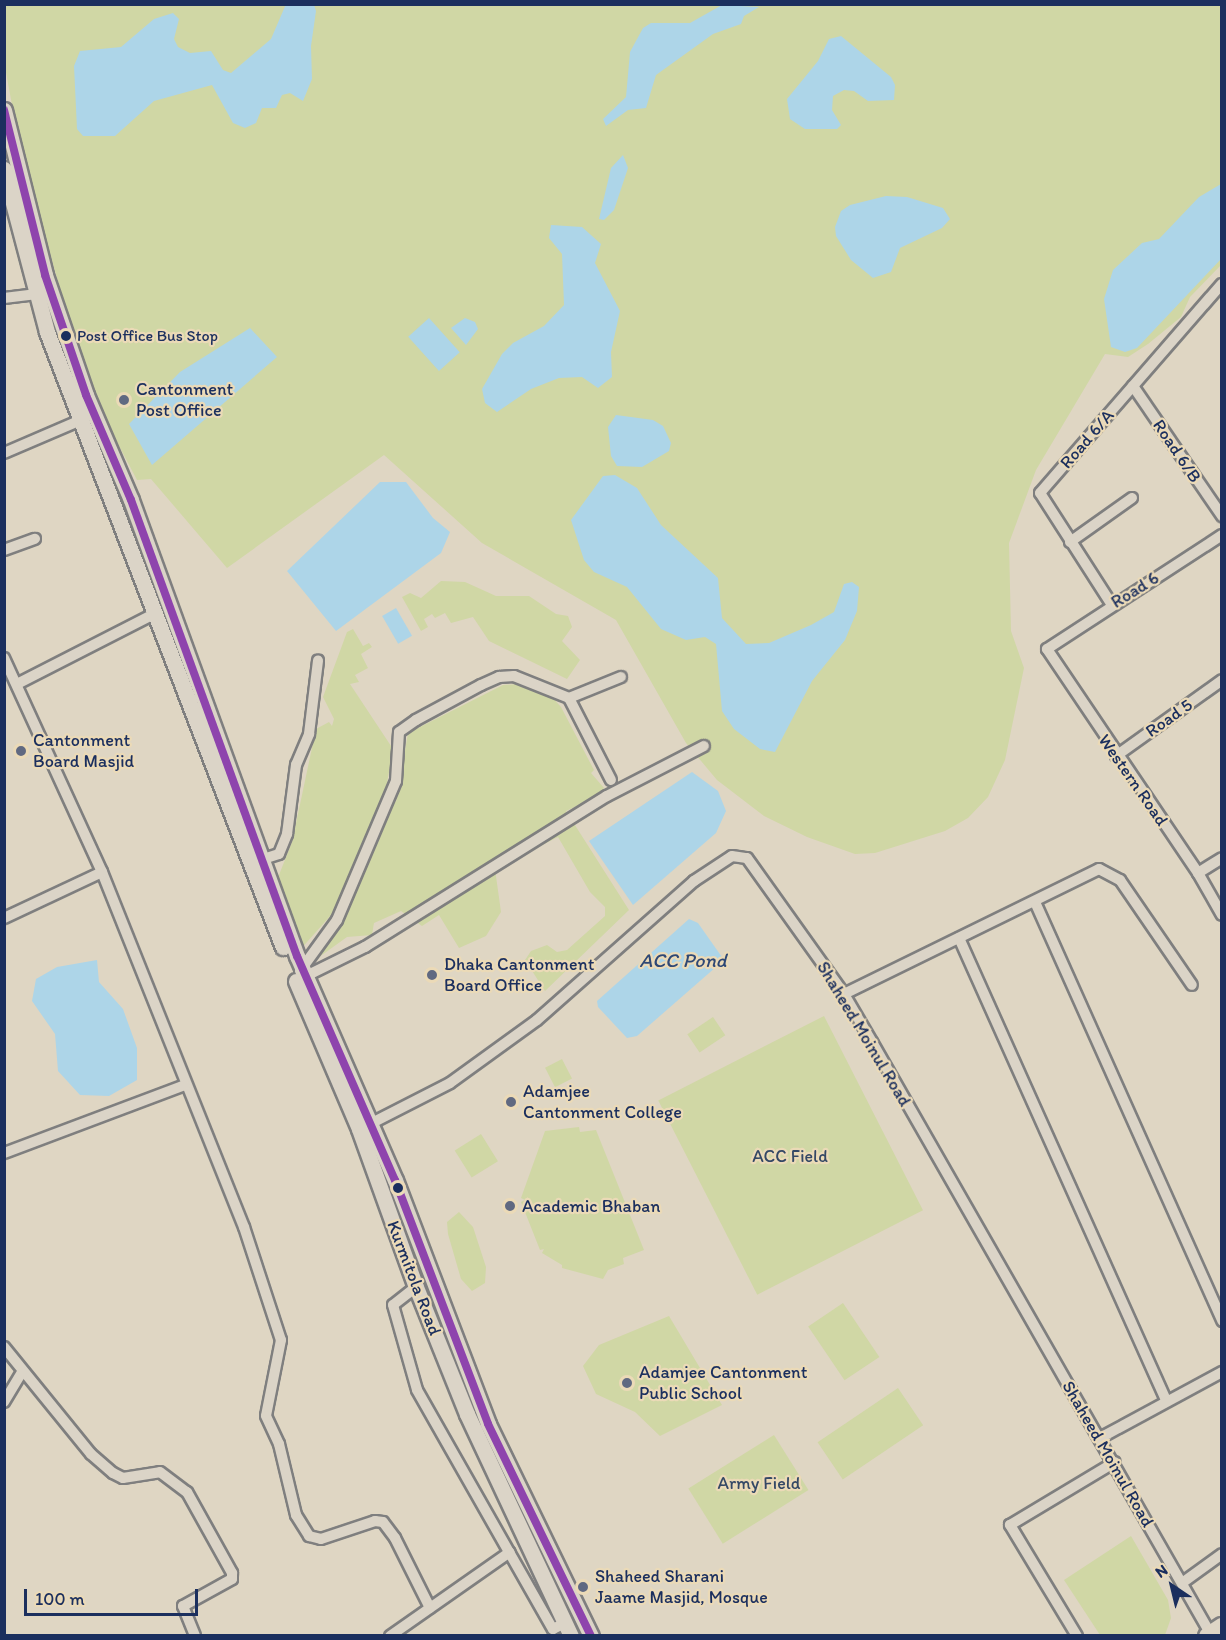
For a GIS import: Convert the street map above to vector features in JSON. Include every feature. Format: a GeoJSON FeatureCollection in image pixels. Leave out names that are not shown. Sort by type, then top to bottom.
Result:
{"type":"FeatureCollection","features":[{"type":"Feature","properties":{"kind":"main road","name":"Kurmitola Road"},"geometry":{"type":"LineString","coordinates":[[4,110],[45,275],[86,395],[131,500],[257,861]]}},
{"type":"Feature","properties":{"kind":"main road","name":"Kurmitola Road"},"geometry":{"type":"LineString","coordinates":[[4,169],[35,294],[81,420],[301,975],[365,1127],[416,1287],[467,1414],[563,1629]]}},
{"type":"Feature","properties":{"kind":"main road","name":"Kurmitola Road"},"geometry":{"type":"LineString","coordinates":[[365,1127],[395,1180],[488,1424],[591,1635]]}},
{"type":"Feature","properties":{"kind":"street","name":"Road 6/A"},"geometry":{"type":"LineString","coordinates":[[1112,604],[1040,493],[1220,291]]}},
{"type":"Feature","properties":{"kind":"street"},"geometry":{"type":"LineString","coordinates":[[4,298],[35,294]]}},
{"type":"Feature","properties":{"kind":"street","name":"Road 6/B"},"geometry":{"type":"LineString","coordinates":[[1133,386],[1221,516]]}},
{"type":"Feature","properties":{"kind":"street"},"geometry":{"type":"LineString","coordinates":[[4,453],[81,420]]}},
{"type":"Feature","properties":{"kind":"street"},"geometry":{"type":"LineString","coordinates":[[1070,542],[1132,498]]}},
{"type":"Feature","properties":{"kind":"street","name":"Road 6"},"geometry":{"type":"LineString","coordinates":[[1049,645],[1221,535]]}},
{"type":"Feature","properties":{"kind":"street"},"geometry":{"type":"LineString","coordinates":[[4,550],[35,538]]}},
{"type":"Feature","properties":{"kind":"street"},"geometry":{"type":"LineString","coordinates":[[18,684],[156,613]]}},
{"type":"Feature","properties":{"kind":"street","name":"Western Road"},"geometry":{"type":"LineString","coordinates":[[1049,645],[1047,653],[1198,873],[1221,915]]}},
{"type":"Feature","properties":{"kind":"street"},"geometry":{"type":"LineString","coordinates":[[4,658],[18,684],[102,872],[185,1085],[244,1227],[281,1340],[266,1416],[279,1444],[296,1515],[309,1536],[321,1539],[368,1523],[383,1522],[395,1538],[430,1608]]}},
{"type":"Feature","properties":{"kind":"street"},"geometry":{"type":"LineString","coordinates":[[257,861],[279,854],[287,834],[296,765],[309,734],[318,661]]}},
{"type":"Feature","properties":{"kind":"street"},"geometry":{"type":"LineString","coordinates":[[301,975],[337,920],[396,781],[399,732],[499,677],[514,676],[568,698],[611,780]]}},
{"type":"Feature","properties":{"kind":"street"},"geometry":{"type":"LineString","coordinates":[[568,698],[621,677]]}},
{"type":"Feature","properties":{"kind":"street","name":"Road 5"},"geometry":{"type":"LineString","coordinates":[[1116,756],[1221,680]]}},
{"type":"Feature","properties":{"kind":"street"},"geometry":{"type":"LineString","coordinates":[[301,975],[365,947],[607,796],[704,746]]}},
{"type":"Feature","properties":{"kind":"street","name":"Shaheed Moinul Road"},"geometry":{"type":"LineString","coordinates":[[365,1127],[450,1083],[537,1020],[694,881],[732,856],[741,856],[752,862],[844,994],[1212,1633]]}},
{"type":"Feature","properties":{"kind":"street"},"geometry":{"type":"LineString","coordinates":[[1198,873],[1221,858]]}},
{"type":"Feature","properties":{"kind":"street"},"geometry":{"type":"LineString","coordinates":[[844,994],[1099,869],[1110,872],[1120,880],[1192,985]]}},
{"type":"Feature","properties":{"kind":"street"},"geometry":{"type":"LineString","coordinates":[[4,918],[102,872]]}},
{"type":"Feature","properties":{"kind":"street"},"geometry":{"type":"LineString","coordinates":[[1035,902],[1221,1321]]}},
{"type":"Feature","properties":{"kind":"street"},"geometry":{"type":"LineString","coordinates":[[960,938],[1166,1400]]}},
{"type":"Feature","properties":{"kind":"street"},"geometry":{"type":"LineString","coordinates":[[4,1153],[185,1085]]}},
{"type":"Feature","properties":{"kind":"street"},"geometry":{"type":"LineString","coordinates":[[416,1287],[393,1305],[417,1390],[510,1552],[563,1629],[543,1635]]}},
{"type":"Feature","properties":{"kind":"street"},"geometry":{"type":"LineString","coordinates":[[4,1347],[22,1372],[91,1454],[113,1473],[123,1478],[160,1472],[187,1492],[232,1573],[232,1579],[183,1606],[195,1635]]}},
{"type":"Feature","properties":{"kind":"street"},"geometry":{"type":"LineString","coordinates":[[4,1401],[22,1372]]}},
{"type":"Feature","properties":{"kind":"street"},"geometry":{"type":"LineString","coordinates":[[1100,1438],[1221,1372]]}},
{"type":"Feature","properties":{"kind":"street"},"geometry":{"type":"LineString","coordinates":[[1077,1635],[1010,1526],[1115,1462]]}},
{"type":"Feature","properties":{"kind":"street"},"geometry":{"type":"LineString","coordinates":[[390,1635],[510,1552]]}},
{"type":"Feature","properties":{"kind":"street"},"geometry":{"type":"LineString","coordinates":[[1182,1583],[1221,1554]]}},
{"type":"Feature","properties":{"kind":"green space"},"geometry":{"type":"Polygon","coordinates":[[[4,5],[1221,5],[1221,265],[1190,297],[1181,317],[1148,344],[1128,357],[1105,354],[1036,470],[1009,543],[1011,631],[1024,668],[1005,760],[988,797],[968,818],[945,831],[875,853],[855,854],[807,837],[764,816],[717,780],[686,743],[616,620],[482,543],[384,455],[227,568],[151,479],[137,480],[87,385],[19,143],[5,67],[4,5]]]}},
{"type":"Feature","properties":{"kind":"green space"},"geometry":{"type":"Polygon","coordinates":[[[441,581],[465,582],[496,596],[529,596],[556,614],[568,616],[572,627],[562,641],[580,660],[567,679],[489,641],[473,617],[451,623],[445,613],[435,618],[432,614],[424,619],[428,627],[421,631],[402,597],[410,593],[421,598],[441,581]]]}},
{"type":"Feature","properties":{"kind":"green space"},"geometry":{"type":"Polygon","coordinates":[[[353,629],[363,646],[369,643],[372,647],[361,654],[368,668],[355,675],[359,682],[350,684],[393,749],[386,789],[396,802],[408,733],[503,685],[519,684],[552,697],[561,707],[594,770],[591,773],[604,788],[600,795],[566,811],[629,910],[545,991],[525,960],[531,951],[547,945],[557,952],[567,950],[605,916],[605,907],[590,892],[558,837],[495,869],[501,912],[486,936],[459,948],[439,915],[422,926],[401,911],[374,923],[372,935],[347,937],[315,960],[349,908],[340,905],[299,951],[277,880],[292,842],[316,729],[329,722],[332,726],[334,719],[323,697],[347,632],[353,629]]]}},
{"type":"Feature","properties":{"kind":"green space","name":"ACC Field"},"geometry":{"type":"Polygon","coordinates":[[[824,1016],[923,1210],[757,1295],[658,1100],[824,1016]]]}},
{"type":"Feature","properties":{"kind":"green space"},"geometry":{"type":"Polygon","coordinates":[[[713,1017],[725,1035],[700,1053],[687,1034],[713,1017]]]}},
{"type":"Feature","properties":{"kind":"green space"},"geometry":{"type":"Polygon","coordinates":[[[562,1059],[572,1079],[555,1087],[545,1068],[562,1059]]]}},
{"type":"Feature","properties":{"kind":"green space"},"geometry":{"type":"Polygon","coordinates":[[[579,1127],[580,1132],[596,1130],[644,1250],[623,1258],[624,1264],[608,1270],[603,1279],[562,1268],[562,1265],[542,1253],[544,1249],[540,1250],[521,1202],[525,1200],[521,1198],[545,1131],[579,1127]]]}},
{"type":"Feature","properties":{"kind":"green space"},"geometry":{"type":"Polygon","coordinates":[[[481,1134],[498,1161],[472,1178],[455,1150],[481,1134]]]}},
{"type":"Feature","properties":{"kind":"green space"},"geometry":{"type":"Polygon","coordinates":[[[459,1212],[473,1227],[486,1267],[485,1283],[472,1291],[461,1279],[448,1234],[447,1222],[459,1212]]]}},
{"type":"Feature","properties":{"kind":"green space"},"geometry":{"type":"Polygon","coordinates":[[[843,1303],[879,1357],[845,1380],[808,1326],[843,1303]]]}},
{"type":"Feature","properties":{"kind":"green space"},"geometry":{"type":"Polygon","coordinates":[[[669,1316],[722,1405],[660,1436],[635,1412],[596,1394],[583,1366],[599,1345],[669,1316]]]}},
{"type":"Feature","properties":{"kind":"green space","name":"Army Field"},"geometry":{"type":"Polygon","coordinates":[[[898,1388],[923,1425],[843,1480],[818,1442],[898,1388]]]}},
{"type":"Feature","properties":{"kind":"green space","name":"Army Field"},"geometry":{"type":"Polygon","coordinates":[[[774,1435],[808,1490],[723,1544],[688,1489],[774,1435]]]}},
{"type":"Feature","properties":{"kind":"green space"},"geometry":{"type":"Polygon","coordinates":[[[1131,1536],[1168,1600],[1171,1618],[1165,1635],[1100,1635],[1064,1580],[1131,1536]]]}},
{"type":"Feature","properties":{"kind":"water"},"geometry":{"type":"Polygon","coordinates":[[[286,4],[314,5],[316,11],[311,46],[312,79],[303,101],[290,93],[282,95],[276,108],[262,108],[256,123],[245,128],[233,123],[212,85],[154,101],[115,136],[83,136],[77,129],[74,66],[80,51],[121,47],[154,19],[173,13],[179,19],[174,39],[178,47],[190,53],[211,51],[223,70],[231,73],[271,39],[286,4]]]}},
{"type":"Feature","properties":{"kind":"water"},"geometry":{"type":"Polygon","coordinates":[[[722,5],[759,7],[744,16],[741,24],[713,34],[656,75],[646,108],[628,110],[606,126],[603,119],[626,97],[630,52],[643,28],[651,23],[690,23],[722,5]]]}},
{"type":"Feature","properties":{"kind":"water"},"geometry":{"type":"Polygon","coordinates":[[[841,36],[891,77],[895,85],[894,100],[868,101],[854,91],[844,90],[833,96],[832,110],[841,125],[837,129],[805,129],[790,119],[787,99],[818,61],[829,39],[841,36]]]}},
{"type":"Feature","properties":{"kind":"water"},"geometry":{"type":"Polygon","coordinates":[[[623,155],[628,168],[614,210],[604,220],[599,219],[611,168],[623,155]]]}},
{"type":"Feature","properties":{"kind":"water"},"geometry":{"type":"Polygon","coordinates":[[[1221,184],[1221,259],[1137,348],[1125,352],[1111,347],[1104,299],[1113,270],[1142,243],[1159,239],[1199,197],[1221,184]]]}},
{"type":"Feature","properties":{"kind":"water"},"geometry":{"type":"Polygon","coordinates":[[[886,196],[907,197],[943,208],[950,219],[942,228],[900,248],[891,272],[873,278],[851,260],[836,236],[835,227],[841,211],[850,205],[886,196]]]}},
{"type":"Feature","properties":{"kind":"water"},"geometry":{"type":"Polygon","coordinates":[[[551,225],[582,227],[601,244],[595,263],[620,311],[611,352],[612,377],[598,388],[582,377],[559,378],[531,389],[497,412],[485,403],[482,389],[502,354],[513,343],[544,326],[564,305],[562,254],[549,238],[551,225]]]}},
{"type":"Feature","properties":{"kind":"water"},"geometry":{"type":"Polygon","coordinates":[[[429,318],[460,352],[439,371],[408,337],[429,318]]]}},
{"type":"Feature","properties":{"kind":"water"},"geometry":{"type":"Polygon","coordinates":[[[465,318],[475,322],[478,329],[466,345],[451,328],[465,318]]]}},
{"type":"Feature","properties":{"kind":"water"},"geometry":{"type":"Polygon","coordinates":[[[250,328],[277,357],[152,465],[129,424],[180,372],[250,328]]]}},
{"type":"Feature","properties":{"kind":"water"},"geometry":{"type":"Polygon","coordinates":[[[616,415],[653,420],[663,426],[671,443],[669,451],[642,467],[617,466],[611,456],[608,427],[616,415]]]}},
{"type":"Feature","properties":{"kind":"water"},"geometry":{"type":"Polygon","coordinates":[[[615,475],[637,488],[661,525],[718,578],[722,618],[746,644],[769,643],[811,625],[834,612],[844,584],[852,582],[859,587],[857,611],[845,640],[812,681],[775,752],[760,749],[734,729],[722,711],[716,644],[705,637],[686,640],[661,629],[627,587],[594,572],[584,560],[571,520],[603,476],[615,475]]]}},
{"type":"Feature","properties":{"kind":"water"},"geometry":{"type":"Polygon","coordinates":[[[380,482],[406,482],[433,518],[450,532],[441,553],[336,631],[287,571],[380,482]]]}},
{"type":"Feature","properties":{"kind":"water"},"geometry":{"type":"Polygon","coordinates":[[[396,608],[412,636],[398,644],[382,616],[396,608]]]}},
{"type":"Feature","properties":{"kind":"water"},"geometry":{"type":"Polygon","coordinates":[[[692,772],[718,791],[726,811],[716,833],[633,905],[589,841],[692,772]]]}},
{"type":"Feature","properties":{"kind":"water","name":"ACC Pond"},"geometry":{"type":"Polygon","coordinates":[[[689,919],[698,923],[724,960],[637,1036],[627,1038],[598,1007],[597,1001],[689,919]]]}},
{"type":"Feature","properties":{"kind":"water"},"geometry":{"type":"Polygon","coordinates":[[[97,960],[99,982],[123,1009],[137,1048],[137,1080],[109,1096],[80,1095],[58,1071],[55,1034],[32,1001],[36,979],[57,967],[97,960]]]}},
{"type":"Feature","properties":{"kind":"transit line"},"geometry":{"type":"LineString","coordinates":[[4,110],[45,275],[86,395],[131,500],[297,956],[395,1180],[488,1424],[591,1636]]}},
{"type":"Feature","properties":{"kind":"place","name":"Post Office Bus Stop"},"geometry":{"type":"Point","coordinates":[66,336]}},
{"type":"Feature","properties":{"kind":"place","name":"Cantonment Post Office"},"geometry":{"type":"Point","coordinates":[124,400]}},
{"type":"Feature","properties":{"kind":"place","name":"Cantonment Board Masjid"},"geometry":{"type":"Point","coordinates":[21,751]}},
{"type":"Feature","properties":{"kind":"place","name":"Dhaka Cantonment Board Office"},"geometry":{"type":"Point","coordinates":[432,975]}},
{"type":"Feature","properties":{"kind":"place","name":"Adamjee Cantonment College"},"geometry":{"type":"Point","coordinates":[511,1102]}},
{"type":"Feature","properties":{"kind":"place","name":"Academic Bhaban"},"geometry":{"type":"Point","coordinates":[510,1206]}},
{"type":"Feature","properties":{"kind":"place","name":"Adamjee Cantonment Public School"},"geometry":{"type":"Point","coordinates":[627,1383]}},
{"type":"Feature","properties":{"kind":"place","name":"Shaheed Sharani Jaame Masjid, Mosque"},"geometry":{"type":"Point","coordinates":[583,1587]}}]}
